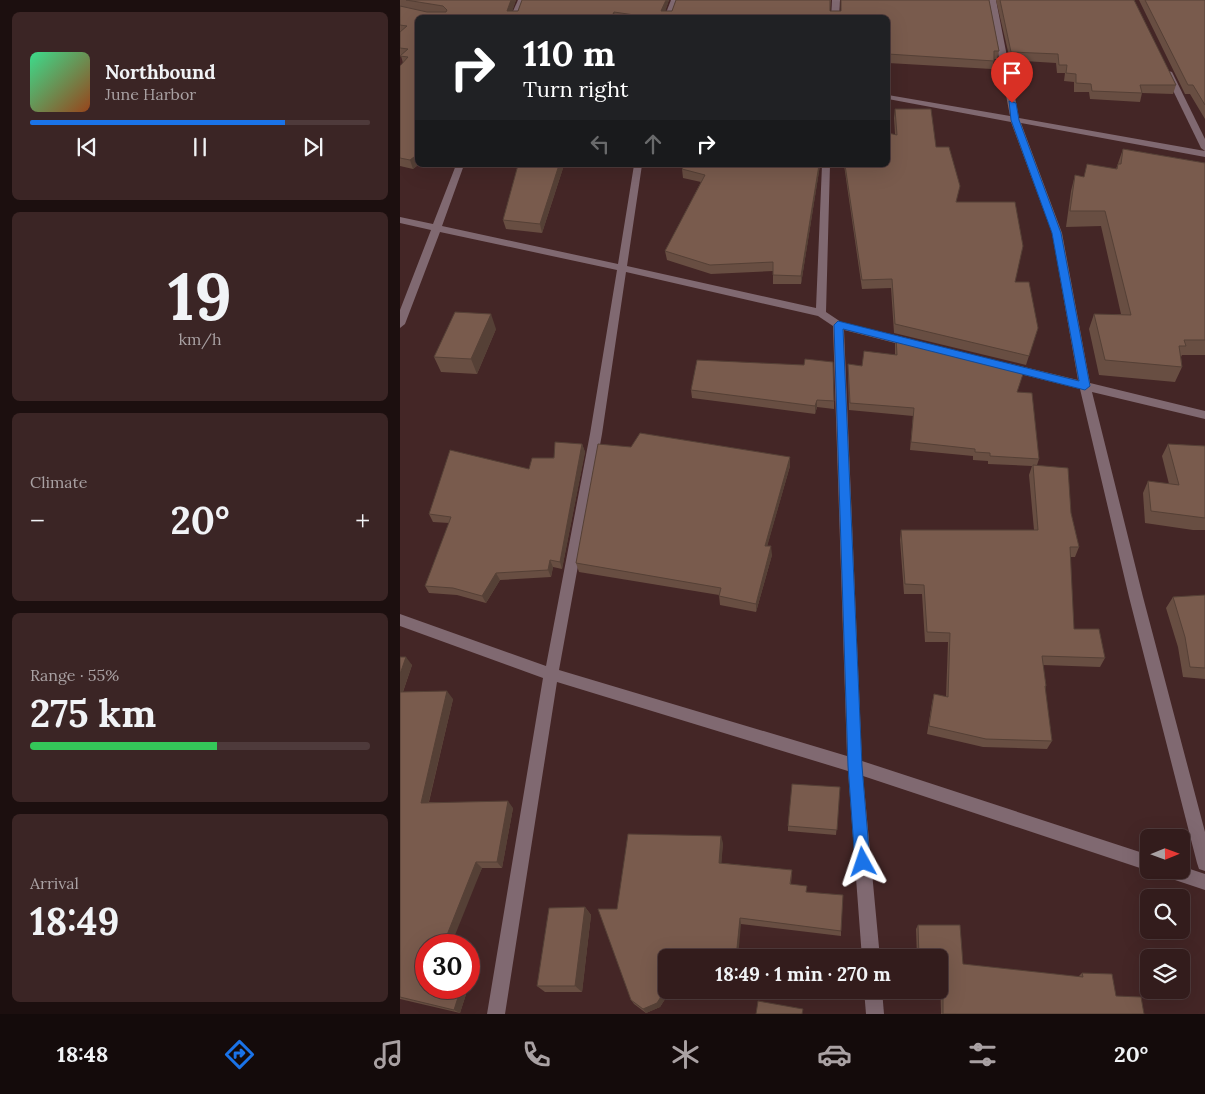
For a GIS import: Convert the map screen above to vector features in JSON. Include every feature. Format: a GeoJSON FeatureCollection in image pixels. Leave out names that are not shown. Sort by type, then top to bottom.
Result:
{"type":"FeatureCollection","features":[{"type":"Feature","properties":{"kind":"street"},"geometry":{"type":"LineString","coordinates":[[515,15],[522,0]]}},
{"type":"Feature","properties":{"kind":"street"},"geometry":{"type":"LineString","coordinates":[[669,15],[675,0]]}},
{"type":"Feature","properties":{"kind":"street"},"geometry":{"type":"LineString","coordinates":[[835,15],[836,0]]}},
{"type":"Feature","properties":{"kind":"street"},"geometry":{"type":"LineString","coordinates":[[992,0],[1015,120],[1057,233],[1085,386],[1138,607],[1205,863]]}},
{"type":"Feature","properties":{"kind":"street"},"geometry":{"type":"LineString","coordinates":[[1163,61],[1205,148]]}},
{"type":"Feature","properties":{"kind":"street"},"geometry":{"type":"LineString","coordinates":[[890,97],[1205,154]]}},
{"type":"Feature","properties":{"kind":"street"},"geometry":{"type":"LineString","coordinates":[[400,324],[459,167]]}},
{"type":"Feature","properties":{"kind":"street"},"geometry":{"type":"LineString","coordinates":[[496,1014],[551,674],[596,434],[638,167]]}},
{"type":"Feature","properties":{"kind":"street"},"geometry":{"type":"LineString","coordinates":[[821,313],[826,167]]}},
{"type":"Feature","properties":{"kind":"street"},"geometry":{"type":"LineString","coordinates":[[400,220],[821,313],[838,325],[924,346]]}},
{"type":"Feature","properties":{"kind":"street"},"geometry":{"type":"LineString","coordinates":[[838,325],[855,766],[869,949]]}},
{"type":"Feature","properties":{"kind":"street"},"geometry":{"type":"LineString","coordinates":[[1000,365],[1205,415]]}},
{"type":"Feature","properties":{"kind":"street"},"geometry":{"type":"LineString","coordinates":[[400,620],[551,674],[855,766],[1140,860]]}},
{"type":"Feature","properties":{"kind":"street"},"geometry":{"type":"LineString","coordinates":[[1190,877],[1205,882]]}},
{"type":"Feature","properties":{"kind":"street"},"geometry":{"type":"LineString","coordinates":[[874,999],[875,1014]]}},
{"type":"Feature","properties":{"kind":"building"},"geometry":{"type":"Polygon","coordinates":[[[406,0],[511,0],[507,11],[518,11],[522,0],[666,0],[661,11],[672,11],[676,0],[830,0],[830,11],[841,11],[841,0],[989,0],[999,51],[994,51],[994,61],[890,54],[890,15],[634,15],[614,12],[612,15],[415,15],[415,156],[410,160],[400,158],[400,66],[408,57],[400,56],[408,49],[400,48],[400,32],[407,26],[400,25],[400,6],[427,12],[446,12],[447,10],[443,6],[406,0]]]}},
{"type":"Feature","properties":{"kind":"building"},"geometry":{"type":"Polygon","coordinates":[[[1000,0],[1134,0],[1176,85],[1140,85],[1142,93],[1092,91],[1091,84],[1076,83],[1076,74],[1066,73],[1067,65],[1059,65],[1058,54],[1011,52],[1000,0]]]}},
{"type":"Feature","properties":{"kind":"building"},"geometry":{"type":"Polygon","coordinates":[[[1145,0],[1205,0],[1205,105],[1193,85],[1188,85],[1145,0]]]}},
{"type":"Feature","properties":{"kind":"building"},"geometry":{"type":"Polygon","coordinates":[[[895,109],[931,109],[936,147],[949,147],[960,186],[956,202],[1015,202],[1023,246],[1015,282],[1029,282],[1038,328],[1029,356],[895,324],[892,279],[862,280],[845,167],[890,167],[890,133],[897,135],[895,109]]]}},
{"type":"Feature","properties":{"kind":"building"},"geometry":{"type":"Polygon","coordinates":[[[1123,149],[1205,163],[1205,340],[1184,340],[1186,346],[1179,346],[1182,367],[1105,360],[1094,314],[1131,315],[1105,211],[1070,211],[1075,175],[1084,177],[1087,164],[1117,169],[1118,164],[1121,164],[1123,149]]]}},
{"type":"Feature","properties":{"kind":"building"},"geometry":{"type":"Polygon","coordinates":[[[517,167],[558,167],[540,224],[503,220],[517,167]]]}},
{"type":"Feature","properties":{"kind":"building"},"geometry":{"type":"Polygon","coordinates":[[[684,167],[819,167],[801,276],[773,275],[773,262],[710,265],[665,251],[705,175],[682,169],[684,167]]]}},
{"type":"Feature","properties":{"kind":"building"},"geometry":{"type":"Polygon","coordinates":[[[455,312],[491,314],[471,359],[434,357],[455,312]]]}},
{"type":"Feature","properties":{"kind":"building"},"geometry":{"type":"Polygon","coordinates":[[[896,336],[1025,368],[1017,392],[1032,393],[1039,459],[990,456],[990,453],[975,452],[975,449],[911,442],[914,408],[850,403],[848,364],[862,366],[864,351],[897,355],[896,336]]]}},
{"type":"Feature","properties":{"kind":"building"},"geometry":{"type":"Polygon","coordinates":[[[805,359],[833,362],[834,401],[817,400],[815,406],[691,390],[697,360],[804,365],[805,359]]]}},
{"type":"Feature","properties":{"kind":"building"},"geometry":{"type":"Polygon","coordinates":[[[640,433],[790,457],[765,546],[771,546],[756,604],[719,596],[721,588],[576,563],[598,444],[631,447],[640,433]]]}},
{"type":"Feature","properties":{"kind":"building"},"geometry":{"type":"Polygon","coordinates":[[[555,442],[582,444],[560,562],[550,560],[548,570],[496,573],[482,596],[453,588],[425,586],[451,517],[429,514],[450,450],[529,469],[532,458],[554,458],[555,442]]]}},
{"type":"Feature","properties":{"kind":"building"},"geometry":{"type":"Polygon","coordinates":[[[1168,444],[1205,446],[1205,518],[1151,511],[1148,481],[1179,485],[1168,444]]]}},
{"type":"Feature","properties":{"kind":"building"},"geometry":{"type":"Polygon","coordinates":[[[1033,465],[1068,468],[1071,513],[1079,547],[1070,547],[1074,629],[1099,629],[1105,658],[1042,656],[1052,741],[986,739],[929,726],[934,694],[948,697],[950,633],[927,632],[924,585],[905,584],[901,530],[1038,530],[1033,465]]]}},
{"type":"Feature","properties":{"kind":"building"},"geometry":{"type":"Polygon","coordinates":[[[1205,595],[1205,668],[1190,667],[1185,637],[1173,597],[1205,595]]]}},
{"type":"Feature","properties":{"kind":"building"},"geometry":{"type":"Polygon","coordinates":[[[400,657],[406,657],[400,674],[400,657]]]}},
{"type":"Feature","properties":{"kind":"building"},"geometry":{"type":"Polygon","coordinates":[[[447,691],[421,803],[508,801],[497,862],[476,862],[447,934],[415,934],[415,999],[458,999],[454,1010],[400,997],[400,692],[447,691]]]}},
{"type":"Feature","properties":{"kind":"building"},"geometry":{"type":"Polygon","coordinates":[[[792,784],[840,787],[837,830],[788,826],[792,784]]]}},
{"type":"Feature","properties":{"kind":"building"},"geometry":{"type":"Polygon","coordinates":[[[628,834],[721,836],[719,863],[792,870],[790,884],[807,886],[806,892],[843,895],[841,931],[740,918],[737,949],[658,949],[658,999],[660,999],[657,1003],[643,1009],[631,1000],[598,909],[617,909],[628,834]]]}},
{"type":"Feature","properties":{"kind":"building"},"geometry":{"type":"Polygon","coordinates":[[[585,907],[575,986],[537,986],[549,908],[585,907]]]}},
{"type":"Feature","properties":{"kind":"building"},"geometry":{"type":"Polygon","coordinates":[[[918,925],[960,925],[963,964],[1083,977],[1082,973],[1112,974],[1116,996],[1140,997],[1144,1014],[943,1014],[943,999],[948,999],[948,949],[919,949],[918,925]]]}},
{"type":"Feature","properties":{"kind":"building"},"geometry":{"type":"Polygon","coordinates":[[[758,1001],[803,1009],[802,1014],[756,1014],[758,1001]]]}},
{"type":"Feature","properties":{"kind":"route"},"geometry":{"type":"LineString","coordinates":[[863,862],[855,766],[838,325],[1085,386],[1057,233],[1015,120],[1012,103]]}}]}
